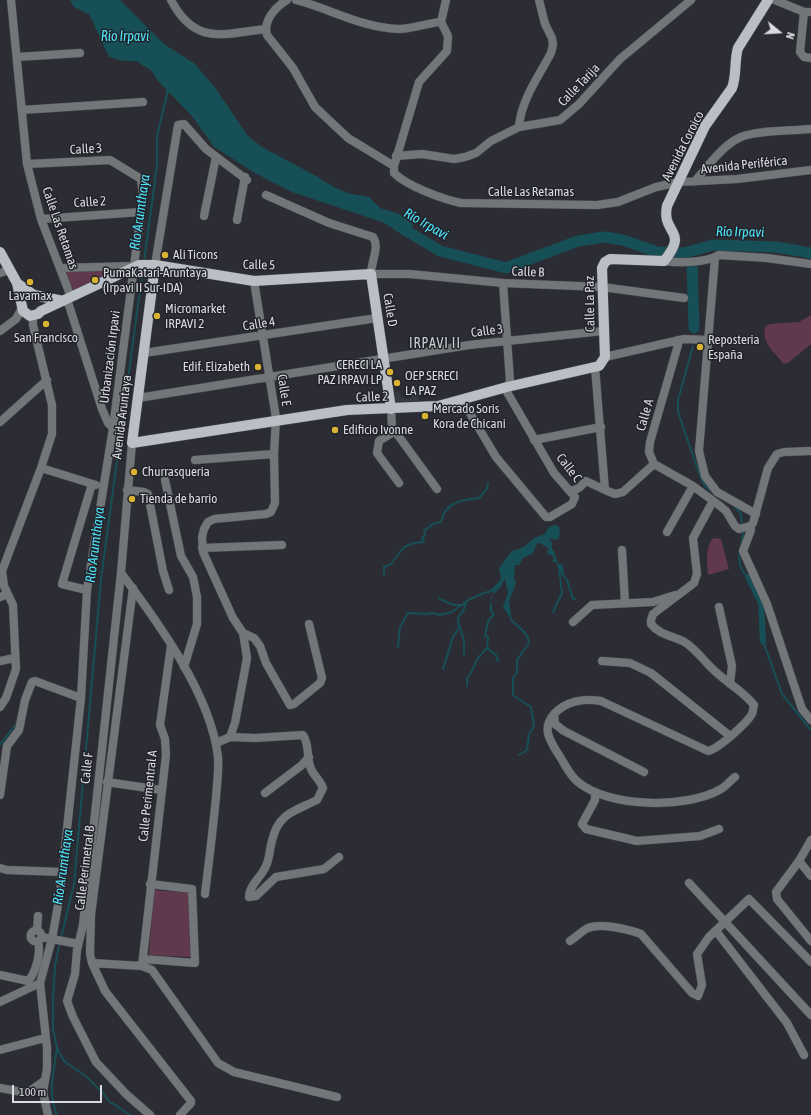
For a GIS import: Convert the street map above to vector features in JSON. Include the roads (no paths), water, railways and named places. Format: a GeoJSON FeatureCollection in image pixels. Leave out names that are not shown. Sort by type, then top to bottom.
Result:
{"type":"FeatureCollection","features":[{"type":"Feature","properties":{"kind":"main road","name":"Avenida Coroico"},"geometry":{"type":"LineString","coordinates":[[665,260],[676,243],[675,235],[667,222],[667,206],[705,126],[732,88],[735,81],[736,56],[738,48],[768,0]]}},
{"type":"Feature","properties":{"kind":"main road"},"geometry":{"type":"LineString","coordinates":[[0,252],[4,272],[36,296],[42,303],[37,313]]}},
{"type":"Feature","properties":{"kind":"main road","name":"Calle La Paz"},"geometry":{"type":"LineString","coordinates":[[605,357],[602,268],[605,262],[610,260],[665,260]]}},
{"type":"Feature","properties":{"kind":"main road","name":"Calle 5"},"geometry":{"type":"LineString","coordinates":[[144,265],[254,280],[371,274]]}},
{"type":"Feature","properties":{"kind":"main road"},"geometry":{"type":"LineString","coordinates":[[17,283],[22,306],[27,315],[37,313],[144,265]]}},
{"type":"Feature","properties":{"kind":"main road","name":"Avenida Aruntaya"},"geometry":{"type":"LineString","coordinates":[[132,443],[144,353],[144,265]]}},
{"type":"Feature","properties":{"kind":"main road","name":"Calle D"},"geometry":{"type":"LineString","coordinates":[[371,274],[391,409]]}},
{"type":"Feature","properties":{"kind":"main road"},"geometry":{"type":"LineString","coordinates":[[22,306],[25,298],[36,296],[67,299]]}},
{"type":"Feature","properties":{"kind":"main road"},"geometry":{"type":"LineString","coordinates":[[595,367],[600,366],[605,357]]}},
{"type":"Feature","properties":{"kind":"main road","name":"Calle 2"},"geometry":{"type":"LineString","coordinates":[[132,443],[347,410],[429,407],[595,367]]}},
{"type":"Feature","properties":{"kind":"street","name":"Calle Las Retamas"},"geometry":{"type":"LineString","coordinates":[[11,0],[27,164],[41,219],[61,268],[67,299],[102,410],[108,423],[113,428]]}},
{"type":"Feature","properties":{"kind":"street"},"geometry":{"type":"LineString","coordinates":[[171,0],[190,25],[200,32],[212,35],[265,30]]}},
{"type":"Feature","properties":{"kind":"street"},"geometry":{"type":"LineString","coordinates":[[287,0],[272,14],[267,22],[265,30],[267,35],[293,68],[315,107],[348,138],[394,166],[419,82],[447,51],[448,36],[441,22],[446,0]]}},
{"type":"Feature","properties":{"kind":"street"},"geometry":{"type":"LineString","coordinates":[[296,0],[349,20],[375,26],[408,29],[430,22],[441,22]]}},
{"type":"Feature","properties":{"kind":"street"},"geometry":{"type":"LineString","coordinates":[[519,127],[521,110],[551,53],[553,45],[545,24],[539,0]]}},
{"type":"Feature","properties":{"kind":"street","name":"Calle Tarija"},"geometry":{"type":"LineString","coordinates":[[396,156],[422,154],[454,159],[465,157],[476,153],[491,141],[519,127],[551,123],[560,120],[579,104],[620,59],[691,0]]}},
{"type":"Feature","properties":{"kind":"street"},"geometry":{"type":"LineString","coordinates":[[775,0],[808,12],[800,52],[804,57],[811,58]]}},
{"type":"Feature","properties":{"kind":"street"},"geometry":{"type":"LineString","coordinates":[[17,57],[80,53]]}},
{"type":"Feature","properties":{"kind":"street"},"geometry":{"type":"LineString","coordinates":[[22,110],[143,102]]}},
{"type":"Feature","properties":{"kind":"street"},"geometry":{"type":"LineString","coordinates":[[144,265],[178,126],[184,124],[216,158],[246,179],[236,220]]}},
{"type":"Feature","properties":{"kind":"street"},"geometry":{"type":"LineString","coordinates":[[694,182],[727,147],[740,137],[750,134],[811,129]]}},
{"type":"Feature","properties":{"kind":"street"},"geometry":{"type":"LineString","coordinates":[[204,216],[216,158]]}},
{"type":"Feature","properties":{"kind":"street","name":"Calle 3"},"geometry":{"type":"LineString","coordinates":[[27,164],[110,160],[141,179],[143,195],[141,212]]}},
{"type":"Feature","properties":{"kind":"street","name":"Calle Las Retamas"},"geometry":{"type":"LineString","coordinates":[[394,166],[394,173],[399,178],[449,201],[480,204],[605,204],[618,202],[656,187],[679,182]]}},
{"type":"Feature","properties":{"kind":"street","name":"Avenida Periférica"},"geometry":{"type":"LineString","coordinates":[[679,182],[694,182],[811,170]]}},
{"type":"Feature","properties":{"kind":"street","name":"Calle D"},"geometry":{"type":"LineString","coordinates":[[266,195],[288,203],[329,223],[373,237],[376,241],[376,246],[371,266],[371,274]]}},
{"type":"Feature","properties":{"kind":"street"},"geometry":{"type":"LineString","coordinates":[[141,212],[144,265]]}},
{"type":"Feature","properties":{"kind":"street","name":"Calle 2"},"geometry":{"type":"LineString","coordinates":[[41,219],[141,212]]}},
{"type":"Feature","properties":{"kind":"street"},"geometry":{"type":"LineString","coordinates":[[665,260],[678,262],[715,257],[719,255],[767,258],[811,264]]}},
{"type":"Feature","properties":{"kind":"street"},"geometry":{"type":"LineString","coordinates":[[715,257],[699,451],[705,476],[717,492],[756,514]]}},
{"type":"Feature","properties":{"kind":"street"},"geometry":{"type":"LineString","coordinates":[[61,268],[144,265]]}},
{"type":"Feature","properties":{"kind":"street","name":"Urbanización Irpavi"},"geometry":{"type":"LineString","coordinates":[[40,984],[53,939],[60,894],[82,698],[88,590],[103,486],[144,265]]}},
{"type":"Feature","properties":{"kind":"street","name":"Calle B"},"geometry":{"type":"LineString","coordinates":[[371,274],[410,274],[503,282],[602,287],[684,298]]}},
{"type":"Feature","properties":{"kind":"street","name":"Calle E"},"geometry":{"type":"LineString","coordinates":[[202,548],[202,537],[208,522],[224,517],[266,514],[271,512],[275,503],[275,422],[270,378],[254,280]]}},
{"type":"Feature","properties":{"kind":"street","name":"Calle C"},"geometry":{"type":"LineString","coordinates":[[462,400],[496,457],[546,517],[550,517],[572,504],[575,497],[554,473],[507,392],[507,387],[510,381],[503,282]]}},
{"type":"Feature","properties":{"kind":"street"},"geometry":{"type":"LineString","coordinates":[[0,330],[16,319],[22,306]]}},
{"type":"Feature","properties":{"kind":"street"},"geometry":{"type":"LineString","coordinates":[[0,707],[6,698],[16,669],[14,658],[13,605],[4,595],[2,570],[41,468],[52,434],[52,405],[33,324],[37,313]]}},
{"type":"Feature","properties":{"kind":"street","name":"Calle 4"},"geometry":{"type":"LineString","coordinates":[[144,353],[377,318]]}},
{"type":"Feature","properties":{"kind":"street","name":"Calle 3"},"geometry":{"type":"LineString","coordinates":[[138,398],[469,345],[603,331]]}},
{"type":"Feature","properties":{"kind":"street"},"geometry":{"type":"LineString","coordinates":[[605,357],[678,340],[708,340]]}},
{"type":"Feature","properties":{"kind":"street","name":"Calle A"},"geometry":{"type":"LineString","coordinates":[[654,464],[649,452],[650,442],[678,346],[678,340]]}},
{"type":"Feature","properties":{"kind":"street"},"geometry":{"type":"LineString","coordinates":[[595,367],[605,490]]}},
{"type":"Feature","properties":{"kind":"street"},"geometry":{"type":"LineString","coordinates":[[0,422],[47,380]]}},
{"type":"Feature","properties":{"kind":"street","name":"Calle D"},"geometry":{"type":"LineString","coordinates":[[391,409],[392,427],[437,490]]}},
{"type":"Feature","properties":{"kind":"street"},"geometry":{"type":"LineString","coordinates":[[534,440],[601,427]]}},
{"type":"Feature","properties":{"kind":"street"},"geometry":{"type":"LineString","coordinates":[[395,431],[379,441],[377,453],[399,483]]}},
{"type":"Feature","properties":{"kind":"street","name":"Avenida Aruntaya"},"geometry":{"type":"LineString","coordinates":[[121,573],[132,443]]}},
{"type":"Feature","properties":{"kind":"street"},"geometry":{"type":"LineString","coordinates":[[745,527],[756,514],[771,460],[777,454],[784,452],[811,451]]}},
{"type":"Feature","properties":{"kind":"street"},"geometry":{"type":"LineString","coordinates":[[195,460],[274,454]]}},
{"type":"Feature","properties":{"kind":"street"},"geometry":{"type":"LineString","coordinates":[[571,491],[579,488],[586,481],[615,494],[623,492],[654,464],[693,486],[713,501],[726,511],[733,524],[751,530],[743,551],[767,604],[802,709],[811,720]]}},
{"type":"Feature","properties":{"kind":"street"},"geometry":{"type":"LineString","coordinates":[[41,468],[103,486]]}},
{"type":"Feature","properties":{"kind":"street"},"geometry":{"type":"LineString","coordinates":[[166,480],[181,556],[193,577],[197,597],[197,624],[184,667]]}},
{"type":"Feature","properties":{"kind":"street"},"geometry":{"type":"LineString","coordinates":[[88,590],[62,584],[92,484]]}},
{"type":"Feature","properties":{"kind":"street"},"geometry":{"type":"LineString","coordinates":[[667,532],[693,486]]}},
{"type":"Feature","properties":{"kind":"street"},"geometry":{"type":"LineString","coordinates":[[127,490],[144,492],[148,494],[162,565],[169,590]]}},
{"type":"Feature","properties":{"kind":"street"},"geometry":{"type":"LineString","coordinates":[[713,501],[693,538],[697,574],[694,583],[653,614],[651,624],[661,633],[681,640],[693,648],[730,684],[748,698],[754,705],[752,714],[730,736],[714,749],[708,751],[608,704],[592,699],[566,704],[554,714],[548,722],[546,728],[548,736],[577,782],[595,793],[637,803],[653,804],[689,800],[707,796],[722,789],[735,777]]}},
{"type":"Feature","properties":{"kind":"street"},"geometry":{"type":"LineString","coordinates":[[282,545],[202,548],[233,618],[244,633],[254,638],[260,646],[266,663],[278,683],[287,703],[290,705],[294,704],[320,683],[322,678],[309,624]]}},
{"type":"Feature","properties":{"kind":"street"},"geometry":{"type":"LineString","coordinates":[[622,550],[625,604]]}},
{"type":"Feature","properties":{"kind":"street"},"geometry":{"type":"LineString","coordinates":[[121,573],[133,588],[184,667],[206,708],[216,743],[218,759],[217,785],[205,894]]}},
{"type":"Feature","properties":{"kind":"street","name":"Calle F"},"geometry":{"type":"LineString","coordinates":[[121,573],[83,925],[75,943],[76,966],[67,1001],[84,1042],[100,1068],[150,1115]]}},
{"type":"Feature","properties":{"kind":"street","name":"Calle Perimetral B"},"geometry":{"type":"LineString","coordinates":[[133,588],[107,782],[91,915],[90,943],[92,963],[106,991],[191,1101],[191,1103],[180,1115]]}},
{"type":"Feature","properties":{"kind":"street"},"geometry":{"type":"LineString","coordinates":[[573,622],[592,605],[653,602],[668,596],[678,595]]}},
{"type":"Feature","properties":{"kind":"street"},"geometry":{"type":"LineString","coordinates":[[719,606],[732,666],[730,684]]}},
{"type":"Feature","properties":{"kind":"street"},"geometry":{"type":"LineString","coordinates":[[230,737],[235,723],[247,658],[244,633]]}},
{"type":"Feature","properties":{"kind":"street","name":"Calle Perimentral A"},"geometry":{"type":"LineString","coordinates":[[142,962],[166,755],[166,739],[160,725],[171,646]]}},
{"type":"Feature","properties":{"kind":"street"},"geometry":{"type":"LineString","coordinates":[[0,661],[14,658]]}},
{"type":"Feature","properties":{"kind":"street"},"geometry":{"type":"LineString","coordinates":[[602,661],[630,663],[651,673],[730,736]]}},
{"type":"Feature","properties":{"kind":"street"},"geometry":{"type":"LineString","coordinates":[[0,795],[3,747],[19,730],[25,700],[32,682],[35,681],[82,698]]}},
{"type":"Feature","properties":{"kind":"street"},"geometry":{"type":"LineString","coordinates":[[554,714],[555,724],[564,730],[644,772]]}},
{"type":"Feature","properties":{"kind":"street"},"geometry":{"type":"LineString","coordinates":[[216,743],[230,737],[255,738],[303,735],[307,741],[311,770],[320,780],[323,788],[317,800],[288,812],[280,820],[272,840],[269,859],[264,871],[249,891],[249,897],[256,896],[276,877],[324,869],[339,858]]}},
{"type":"Feature","properties":{"kind":"street"},"geometry":{"type":"LineString","coordinates":[[266,793],[302,765],[309,757]]}},
{"type":"Feature","properties":{"kind":"street"},"geometry":{"type":"LineString","coordinates":[[107,782],[161,790]]}},
{"type":"Feature","properties":{"kind":"street"},"geometry":{"type":"LineString","coordinates":[[595,793],[595,800],[582,824],[586,829],[637,841],[700,836],[719,829]]}},
{"type":"Feature","properties":{"kind":"street"},"geometry":{"type":"LineString","coordinates":[[811,840],[799,861],[778,889],[777,898],[811,941]]}},
{"type":"Feature","properties":{"kind":"street"},"geometry":{"type":"LineString","coordinates":[[799,861],[811,876]]}},
{"type":"Feature","properties":{"kind":"street"},"geometry":{"type":"LineString","coordinates":[[0,868],[7,870],[62,872]]}},
{"type":"Feature","properties":{"kind":"street"},"geometry":{"type":"LineString","coordinates":[[92,963],[142,962],[195,964],[192,889],[150,884]]}},
{"type":"Feature","properties":{"kind":"street"},"geometry":{"type":"LineString","coordinates":[[689,884],[811,1016]]}},
{"type":"Feature","properties":{"kind":"street"},"geometry":{"type":"LineString","coordinates":[[570,941],[588,928],[599,925],[632,930],[641,934],[692,993],[698,996],[702,985],[697,954],[716,932],[749,899],[811,962]]}},
{"type":"Feature","properties":{"kind":"street"},"geometry":{"type":"LineString","coordinates":[[0,975],[28,980],[32,977],[40,947],[38,916]]}},
{"type":"Feature","properties":{"kind":"street"},"geometry":{"type":"LineString","coordinates":[[716,932],[787,1023],[804,1055]]}},
{"type":"Feature","properties":{"kind":"street"},"geometry":{"type":"LineString","coordinates":[[39,936],[75,943]]}},
{"type":"Feature","properties":{"kind":"street"},"geometry":{"type":"LineString","coordinates":[[142,962],[156,975],[218,1063],[234,1072],[336,1097]]}},
{"type":"Feature","properties":{"kind":"street"},"geometry":{"type":"LineString","coordinates":[[0,1002],[40,984],[48,1058],[43,1092],[48,1115]]}},
{"type":"Feature","properties":{"kind":"street"},"geometry":{"type":"LineString","coordinates":[[0,1050],[45,1038]]}},
{"type":"Feature","properties":{"kind":"street"},"geometry":{"type":"LineString","coordinates":[[0,1088],[27,1093],[44,1081]]}},
{"type":"Feature","properties":{"kind":"water","name":"Río Irpavi"},"geometry":{"type":"Polygon","coordinates":[[[70,0],[120,0],[164,44],[195,64],[216,89],[248,136],[262,147],[332,186],[347,193],[369,197],[380,208],[399,214],[413,224],[407,236],[382,222],[292,192],[255,173],[214,147],[192,116],[158,81],[152,71],[136,61],[123,61],[109,57],[89,14],[74,7],[70,0]]]}},
{"type":"Feature","properties":{"kind":"water"},"geometry":{"type":"Polygon","coordinates":[[[553,525],[557,525],[560,528],[559,538],[555,540],[549,538],[558,564],[559,565],[560,563],[563,566],[564,576],[559,571],[556,562],[552,562],[554,558],[547,552],[549,549],[540,543],[537,543],[533,553],[523,558],[519,565],[515,565],[514,579],[516,583],[509,601],[512,621],[503,607],[508,593],[505,579],[500,588],[492,596],[490,605],[491,597],[494,592],[490,591],[501,579],[499,568],[512,551],[524,547],[534,538],[545,534],[548,528],[553,525]]]}},
{"type":"Feature","properties":{"kind":"waterway","name":"Río Arumthaya"},"geometry":{"type":"LineString","coordinates":[[144,261],[157,166],[157,136],[168,90]]}},
{"type":"Feature","properties":{"kind":"waterway","name":"Río Irpavi"},"geometry":{"type":"LineString","coordinates":[[397,225],[440,251],[506,268],[578,241],[604,237],[623,240],[657,252],[684,253],[713,245],[776,247],[811,253]]}},
{"type":"Feature","properties":{"kind":"waterway"},"geometry":{"type":"LineString","coordinates":[[692,265],[694,328]]}},
{"type":"Feature","properties":{"kind":"waterway","name":"Río Arumthaya"},"geometry":{"type":"LineString","coordinates":[[61,938],[74,884],[101,579],[143,268]]}},
{"type":"Feature","properties":{"kind":"waterway"},"geometry":{"type":"LineString","coordinates":[[693,346],[678,400],[678,412],[700,476],[705,486],[716,495]]}},
{"type":"Feature","properties":{"kind":"waterway"},"geometry":{"type":"LineString","coordinates":[[384,575],[384,567],[391,564],[404,547],[414,543],[424,542],[422,538],[425,535],[424,531],[433,524],[441,522],[443,515],[450,506],[460,501],[479,498],[487,489],[488,483]]}},
{"type":"Feature","properties":{"kind":"waterway"},"geometry":{"type":"LineString","coordinates":[[733,505],[741,514],[742,526]]}},
{"type":"Feature","properties":{"kind":"waterway"},"geometry":{"type":"LineString","coordinates":[[743,530],[739,561],[743,572],[748,577]]}},
{"type":"Feature","properties":{"kind":"waterway"},"geometry":{"type":"LineString","coordinates":[[553,612],[562,593],[559,569]]}},
{"type":"Feature","properties":{"kind":"waterway"},"geometry":{"type":"LineString","coordinates":[[563,575],[567,580],[573,599],[575,599]]}},
{"type":"Feature","properties":{"kind":"waterway"},"geometry":{"type":"LineString","coordinates":[[748,577],[761,603],[763,641]]}},
{"type":"Feature","properties":{"kind":"waterway"},"geometry":{"type":"LineString","coordinates":[[398,647],[400,627],[408,613],[433,613],[440,615],[452,612],[470,599],[492,591]]}},
{"type":"Feature","properties":{"kind":"waterway"},"geometry":{"type":"LineString","coordinates":[[438,598],[453,605],[461,605]]}},
{"type":"Feature","properties":{"kind":"waterway"},"geometry":{"type":"LineString","coordinates":[[443,669],[453,637],[459,628],[458,617],[462,613],[466,604]]}},
{"type":"Feature","properties":{"kind":"waterway"},"geometry":{"type":"LineString","coordinates":[[467,686],[467,679],[477,659],[487,648],[488,637],[485,636],[488,621],[494,614],[491,611],[491,604]]}},
{"type":"Feature","properties":{"kind":"waterway"},"geometry":{"type":"LineString","coordinates":[[511,620],[528,637],[529,643],[517,660],[517,672],[513,678],[513,695],[531,707],[534,726],[529,734],[527,750],[519,755]]}},
{"type":"Feature","properties":{"kind":"waterway"},"geometry":{"type":"LineString","coordinates":[[460,626],[464,642],[464,654]]}},
{"type":"Feature","properties":{"kind":"waterway"},"geometry":{"type":"LineString","coordinates":[[763,641],[782,694],[811,730]]}},
{"type":"Feature","properties":{"kind":"waterway"},"geometry":{"type":"LineString","coordinates":[[487,648],[496,655],[498,661]]}},
{"type":"Feature","properties":{"kind":"waterway"},"geometry":{"type":"LineString","coordinates":[[0,745],[16,724]]}},
{"type":"Feature","properties":{"kind":"waterway"},"geometry":{"type":"LineString","coordinates":[[60,942],[55,965],[53,1000],[53,1029],[57,1048],[64,1061],[87,1077],[109,1101],[130,1115]]}},
{"type":"Feature","properties":{"kind":"waterway"},"geometry":{"type":"LineString","coordinates":[[57,1048],[52,1082],[52,1098],[57,1115]]}},
{"type":"Feature","properties":{"kind":"place","name":"Ali Ticons"},"geometry":{"type":"Point","coordinates":[165,255]}},
{"type":"Feature","properties":{"kind":"place","name":"PumaKatari-Aruntaya (Irpavi II Sur-IDA)"},"geometry":{"type":"Point","coordinates":[95,280]}},
{"type":"Feature","properties":{"kind":"place","name":"Lavamax"},"geometry":{"type":"Point","coordinates":[30,282]}},
{"type":"Feature","properties":{"kind":"place","name":"Micromarket IRPAVI 2"},"geometry":{"type":"Point","coordinates":[157,316]}},
{"type":"Feature","properties":{"kind":"place","name":"San Francisco"},"geometry":{"type":"Point","coordinates":[46,324]}},
{"type":"Feature","properties":{"kind":"place","name":"Reposteria España"},"geometry":{"type":"Point","coordinates":[700,347]}},
{"type":"Feature","properties":{"kind":"place","name":"Edif. Elizabeth"},"geometry":{"type":"Point","coordinates":[258,367]}},
{"type":"Feature","properties":{"kind":"place","name":"CERECI LA PAZ IRPAVI LP"},"geometry":{"type":"Point","coordinates":[390,372]}},
{"type":"Feature","properties":{"kind":"place","name":"OEP SERECI LA PAZ"},"geometry":{"type":"Point","coordinates":[397,383]}},
{"type":"Feature","properties":{"kind":"place","name":"Mercado Soris Kora de Chicani"},"geometry":{"type":"Point","coordinates":[425,416]}},
{"type":"Feature","properties":{"kind":"place","name":"Edificio Ivonne"},"geometry":{"type":"Point","coordinates":[335,430]}},
{"type":"Feature","properties":{"kind":"place","name":"Churrasqueria"},"geometry":{"type":"Point","coordinates":[134,472]}},
{"type":"Feature","properties":{"kind":"place","name":"Tienda de barrio"},"geometry":{"type":"Point","coordinates":[132,499]}},
{"type":"Feature","properties":{"kind":"district","name":"IRPAVI II"},"geometry":{"type":"Point","coordinates":[435,344]}}]}
